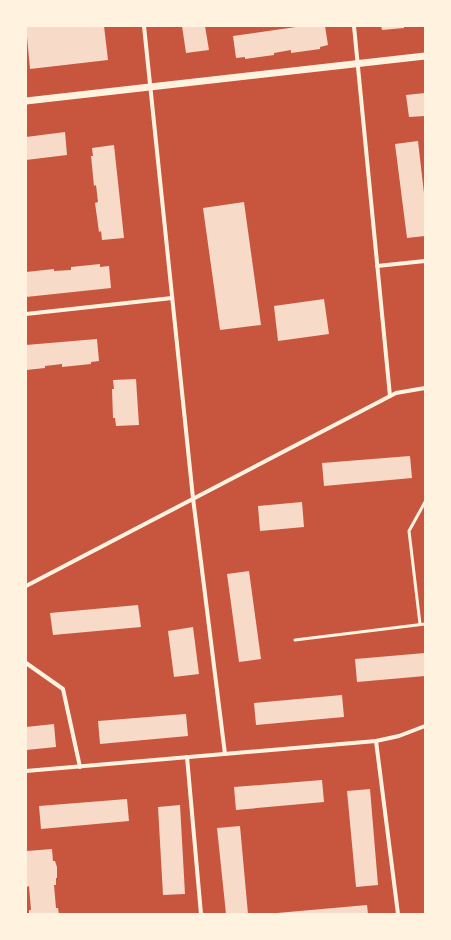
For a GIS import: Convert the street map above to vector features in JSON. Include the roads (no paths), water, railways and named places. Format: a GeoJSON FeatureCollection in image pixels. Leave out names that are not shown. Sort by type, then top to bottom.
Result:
{"type":"FeatureCollection","features":[{"type":"Feature","properties":{"kind":"street"},"geometry":{"type":"LineString","coordinates":[[144,26],[193,498],[225,754]]}},
{"type":"Feature","properties":{"kind":"street"},"geometry":{"type":"LineString","coordinates":[[354,26],[390,396]]}},
{"type":"Feature","properties":{"kind":"street"},"geometry":{"type":"LineString","coordinates":[[26,101],[425,56]]}},
{"type":"Feature","properties":{"kind":"street"},"geometry":{"type":"LineString","coordinates":[[377,266],[425,261]]}},
{"type":"Feature","properties":{"kind":"street"},"geometry":{"type":"LineString","coordinates":[[26,314],[172,298]]}},
{"type":"Feature","properties":{"kind":"street"},"geometry":{"type":"LineString","coordinates":[[26,586],[396,393],[425,388]]}},
{"type":"Feature","properties":{"kind":"street"},"geometry":{"type":"LineString","coordinates":[[26,663],[63,689],[80,766]]}},
{"type":"Feature","properties":{"kind":"street"},"geometry":{"type":"LineString","coordinates":[[26,771],[376,741],[399,736],[425,726]]}},
{"type":"Feature","properties":{"kind":"street"},"geometry":{"type":"LineString","coordinates":[[376,741],[398,914]]}},
{"type":"Feature","properties":{"kind":"street"},"geometry":{"type":"LineString","coordinates":[[187,757],[201,914]]}},
{"type":"Feature","properties":{"kind":"lane"},"geometry":{"type":"LineString","coordinates":[[420,624],[409,530],[425,502]]}},
{"type":"Feature","properties":{"kind":"lane"},"geometry":{"type":"LineString","coordinates":[[295,640],[425,624]]}}]}
